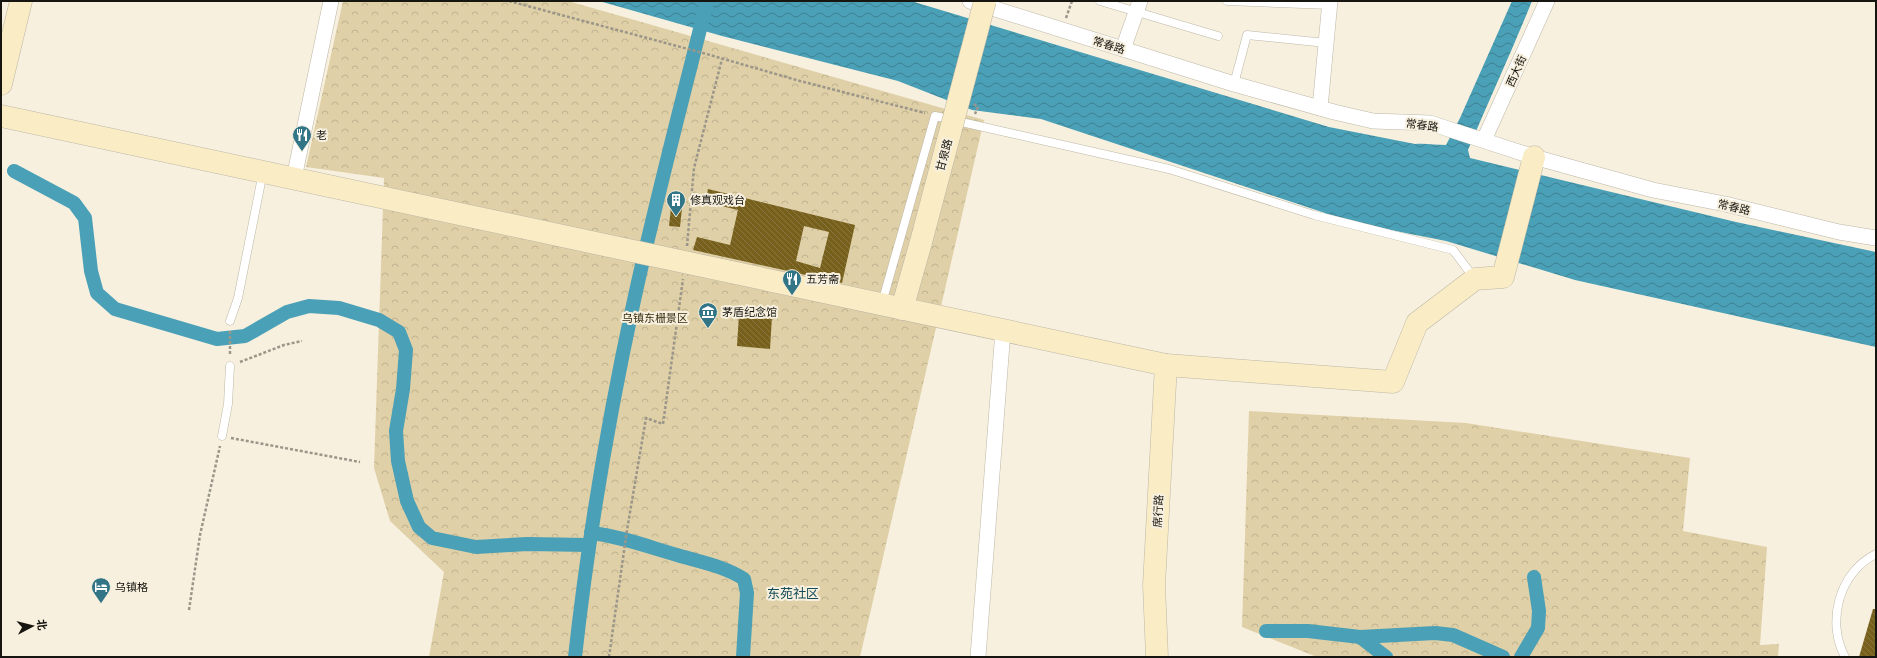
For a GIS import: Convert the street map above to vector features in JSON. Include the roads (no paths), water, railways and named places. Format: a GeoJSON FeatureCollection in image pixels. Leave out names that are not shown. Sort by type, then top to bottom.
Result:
{"type":"FeatureCollection","features":[{"type":"Feature","properties":{"kind":"street"},"geometry":{"type":"LineString","coordinates":[[1,84],[21,1]]}},
{"type":"Feature","properties":{"kind":"street"},"geometry":{"type":"LineString","coordinates":[[294,178],[331,1]]}},
{"type":"Feature","properties":{"kind":"street","name":"常春路"},"geometry":{"type":"LineString","coordinates":[[970,1],[1005,6],[1123,49],[1234,84],[1320,108],[1373,121],[1430,124],[1534,157],[1653,190],[1876,238]]}},
{"type":"Feature","properties":{"kind":"street","name":"甘泉路"},"geometry":{"type":"LineString","coordinates":[[892,306],[921,242],[985,1]]}},
{"type":"Feature","properties":{"kind":"street","name":"西大街"},"geometry":{"type":"LineString","coordinates":[[1481,139],[1547,1]]}},
{"type":"Feature","properties":{"kind":"street"},"geometry":{"type":"LineString","coordinates":[[1320,108],[1330,3]]}},
{"type":"Feature","properties":{"kind":"street"},"geometry":{"type":"LineString","coordinates":[[1123,49],[1138,6]]}},
{"type":"Feature","properties":{"kind":"street"},"geometry":{"type":"LineString","coordinates":[[1,116],[1166,365],[1393,382],[1417,323],[1475,279],[1503,276],[1534,157]]}},
{"type":"Feature","properties":{"kind":"street"},"geometry":{"type":"LineString","coordinates":[[978,657],[1003,330]]}},
{"type":"Feature","properties":{"kind":"street","name":"席行路"},"geometry":{"type":"LineString","coordinates":[[1157,657],[1154,585],[1166,365]]}},
{"type":"Feature","properties":{"kind":"lane"},"geometry":{"type":"LineString","coordinates":[[1100,1],[1138,6],[1218,36]]}},
{"type":"Feature","properties":{"kind":"lane"},"geometry":{"type":"LineString","coordinates":[[1227,1],[1330,3]]}},
{"type":"Feature","properties":{"kind":"lane"},"geometry":{"type":"LineString","coordinates":[[1234,84],[1247,35],[1326,43]]}},
{"type":"Feature","properties":{"kind":"lane"},"geometry":{"type":"LineString","coordinates":[[892,306],[935,116],[1169,169],[1314,215],[1452,250],[1475,279]]}},
{"type":"Feature","properties":{"kind":"lane"},"geometry":{"type":"LineString","coordinates":[[230,321],[238,298],[263,172]]}},
{"type":"Feature","properties":{"kind":"lane"},"geometry":{"type":"LineString","coordinates":[[222,436],[228,404],[230,366]]}},
{"type":"Feature","properties":{"kind":"lane"},"geometry":{"type":"LineString","coordinates":[[1845,657],[1840,648],[1836,623],[1839,598],[1851,576],[1868,558],[1876,554]]}},
{"type":"Feature","properties":{"kind":"water"},"geometry":{"type":"Polygon","coordinates":[[[599,1],[911,1],[1329,127],[1415,144],[1446,145],[1460,118],[1512,1],[1532,1],[1468,150],[1470,158],[1736,222],[1876,252],[1876,347],[1575,280],[1446,241],[1330,218],[1325,213],[1041,119],[972,110],[898,81],[722,36],[599,1]]]}},
{"type":"Feature","properties":{"kind":"waterway"},"geometry":{"type":"LineString","coordinates":[[575,657],[592,524],[624,349],[650,229],[707,1]]}},
{"type":"Feature","properties":{"kind":"waterway"},"geometry":{"type":"LineString","coordinates":[[14,171],[74,203],[85,218],[91,271],[97,293],[115,309],[217,339],[245,336],[287,312],[309,306],[339,308],[379,320],[399,332],[406,350],[403,389],[396,431],[398,461],[407,501],[419,527],[432,538],[476,547],[527,544],[589,545]]}},
{"type":"Feature","properties":{"kind":"waterway"},"geometry":{"type":"LineString","coordinates":[[591,533],[624,539],[712,565],[744,579],[747,593],[743,657]]}},
{"type":"Feature","properties":{"kind":"waterway"},"geometry":{"type":"LineString","coordinates":[[1521,657],[1538,628],[1539,611],[1534,577]]}},
{"type":"Feature","properties":{"kind":"waterway"},"geometry":{"type":"LineString","coordinates":[[1266,631],[1308,631],[1360,637],[1435,633],[1453,635],[1503,657]]}},
{"type":"Feature","properties":{"kind":"waterway"},"geometry":{"type":"LineString","coordinates":[[1360,637],[1386,657]]}},
{"type":"Feature","properties":{"kind":"place","name":"老"},"geometry":{"type":"Point","coordinates":[302,152]}},
{"type":"Feature","properties":{"kind":"place","name":"修真观戏台"},"geometry":{"type":"Point","coordinates":[676,217]}},
{"type":"Feature","properties":{"kind":"place","name":"五芳斋"},"geometry":{"type":"Point","coordinates":[792,296]}},
{"type":"Feature","properties":{"kind":"place","name":"茅盾纪念馆"},"geometry":{"type":"Point","coordinates":[708,329]}},
{"type":"Feature","properties":{"kind":"place","name":"乌镇格"},"geometry":{"type":"Point","coordinates":[101,604]}},
{"type":"Feature","properties":{"kind":"district","name":"东苑社区"},"geometry":{"type":"Point","coordinates":[793,593]}},
{"type":"Feature","properties":{"kind":"park label","name":"乌镇东栅景区"},"geometry":{"type":"Point","coordinates":[655,318]}}]}
